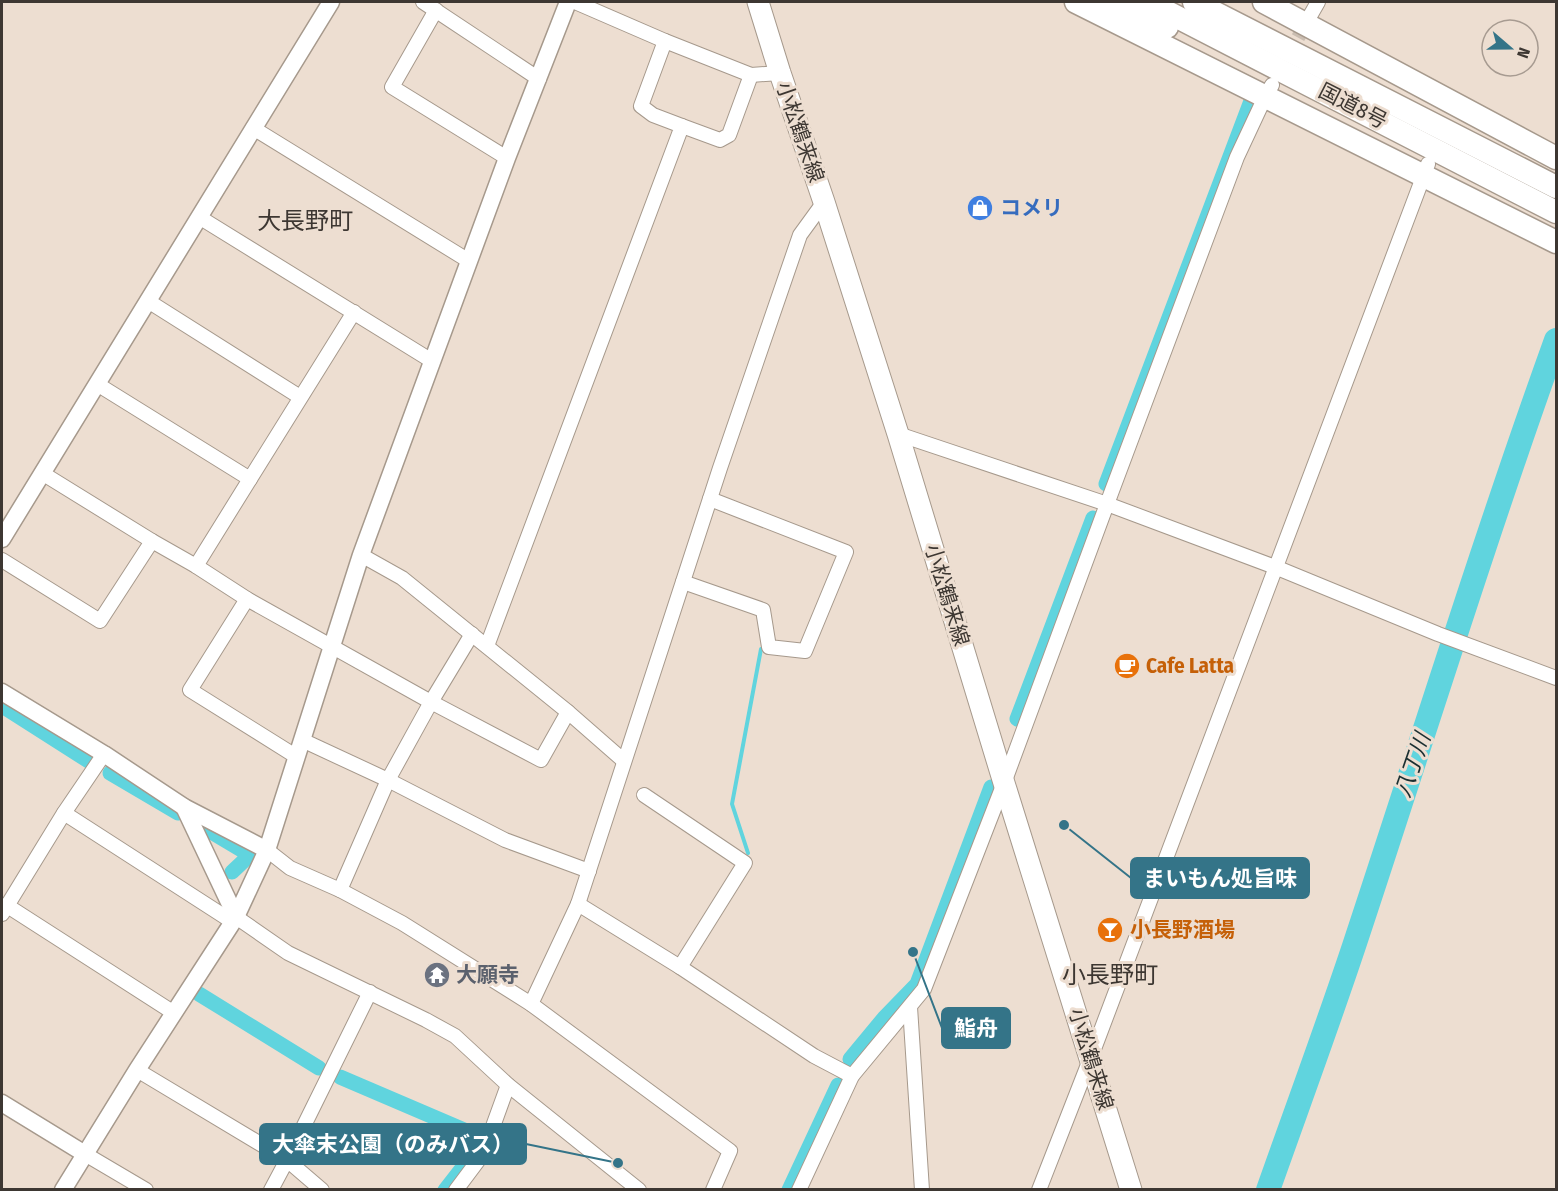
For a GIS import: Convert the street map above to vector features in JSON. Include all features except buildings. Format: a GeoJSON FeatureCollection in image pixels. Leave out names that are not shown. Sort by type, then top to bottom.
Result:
{"type":"FeatureCollection","features":[{"type":"Feature","properties":{"kind":"highway","name":"国道8号"},"geometry":{"type":"LineString","coordinates":[[1149,2],[1359,98],[1553,198]]}},
{"type":"Feature","properties":{"kind":"highway","name":"国道8号"},"geometry":{"type":"LineString","coordinates":[[1194,2],[1359,98]]}},
{"type":"Feature","properties":{"kind":"highway"},"geometry":{"type":"LineString","coordinates":[[1224,2],[1324,57],[1359,98]]}},
{"type":"Feature","properties":{"kind":"highway"},"geometry":{"type":"LineString","coordinates":[[1264,2],[1450,107],[1555,157]]}},
{"type":"Feature","properties":{"kind":"highway"},"geometry":{"type":"LineString","coordinates":[[1093,4],[1287,84],[1359,98]]}},
{"type":"Feature","properties":{"kind":"highway"},"geometry":{"type":"LineString","coordinates":[[1093,4],[1426,170],[1557,242]]}},
{"type":"Feature","properties":{"kind":"main road","name":"小松鶴来線"},"geometry":{"type":"LineString","coordinates":[[759,2],[898,434],[1131,1190]]}},
{"type":"Feature","properties":{"kind":"street"},"geometry":{"type":"LineString","coordinates":[[2,539],[331,2]]}},
{"type":"Feature","properties":{"kind":"street"},"geometry":{"type":"LineString","coordinates":[[423,2],[539,78]]}},
{"type":"Feature","properties":{"kind":"street"},"geometry":{"type":"LineString","coordinates":[[63,1190],[137,1070],[235,920],[267,850],[361,555],[507,158],[568,2]]}},
{"type":"Feature","properties":{"kind":"street"},"geometry":{"type":"LineString","coordinates":[[575,2],[751,75],[780,73]]}},
{"type":"Feature","properties":{"kind":"street"},"geometry":{"type":"LineString","coordinates":[[1306,24],[1318,2]]}},
{"type":"Feature","properties":{"kind":"street"},"geometry":{"type":"LineString","coordinates":[[436,10],[392,87],[507,158]]}},
{"type":"Feature","properties":{"kind":"street"},"geometry":{"type":"LineString","coordinates":[[665,41],[641,106],[653,116],[720,140],[729,135],[751,75]]}},
{"type":"Feature","properties":{"kind":"street"},"geometry":{"type":"LineString","coordinates":[[799,1190],[852,1076],[924,989],[1004,783],[1237,157],[1268,91]]}},
{"type":"Feature","properties":{"kind":"street"},"geometry":{"type":"LineString","coordinates":[[487,646],[682,126]]}},
{"type":"Feature","properties":{"kind":"street"},"geometry":{"type":"LineString","coordinates":[[253,128],[469,261]]}},
{"type":"Feature","properties":{"kind":"street"},"geometry":{"type":"LineString","coordinates":[[1039,1190],[1426,170]]}},
{"type":"Feature","properties":{"kind":"street"},"geometry":{"type":"LineString","coordinates":[[531,1004],[578,904],[710,499],[800,235],[824,202]]}},
{"type":"Feature","properties":{"kind":"street"},"geometry":{"type":"LineString","coordinates":[[199,217],[432,361]]}},
{"type":"Feature","properties":{"kind":"street"},"geometry":{"type":"LineString","coordinates":[[148,301],[300,397]]}},
{"type":"Feature","properties":{"kind":"street"},"geometry":{"type":"LineString","coordinates":[[196,566],[354,312]]}},
{"type":"Feature","properties":{"kind":"street"},"geometry":{"type":"LineString","coordinates":[[97,384],[250,479]]}},
{"type":"Feature","properties":{"kind":"street"},"geometry":{"type":"LineString","coordinates":[[898,434],[1107,504],[1275,567],[1438,634],[1557,678]]}},
{"type":"Feature","properties":{"kind":"street"},"geometry":{"type":"LineString","coordinates":[[42,473],[247,599],[431,702],[541,760],[568,712]]}},
{"type":"Feature","properties":{"kind":"street"},"geometry":{"type":"LineString","coordinates":[[683,582],[764,610],[769,647],[805,651],[846,552],[710,499]]}},
{"type":"Feature","properties":{"kind":"street"},"geometry":{"type":"LineString","coordinates":[[2,560],[100,621],[152,541]]}},
{"type":"Feature","properties":{"kind":"street"},"geometry":{"type":"LineString","coordinates":[[361,555],[402,578],[568,712],[624,761]]}},
{"type":"Feature","properties":{"kind":"street"},"geometry":{"type":"LineString","coordinates":[[247,599],[190,690],[297,757]]}},
{"type":"Feature","properties":{"kind":"street"},"geometry":{"type":"LineString","coordinates":[[340,890],[387,780],[472,634]]}},
{"type":"Feature","properties":{"kind":"street"},"geometry":{"type":"LineString","coordinates":[[2,692],[104,754],[184,807],[267,850],[290,868],[340,890],[402,923],[531,1004],[730,1151],[713,1190]]}},
{"type":"Feature","properties":{"kind":"street"},"geometry":{"type":"LineString","coordinates":[[302,740],[505,840],[589,871]]}},
{"type":"Feature","properties":{"kind":"street"},"geometry":{"type":"LineString","coordinates":[[104,754],[4,909],[174,1013]]}},
{"type":"Feature","properties":{"kind":"street"},"geometry":{"type":"LineString","coordinates":[[644,795],[745,863],[680,967]]}},
{"type":"Feature","properties":{"kind":"street"},"geometry":{"type":"LineString","coordinates":[[184,807],[235,920]]}},
{"type":"Feature","properties":{"kind":"street"},"geometry":{"type":"LineString","coordinates":[[64,813],[288,953],[455,1036],[508,1085],[639,1190]]}},
{"type":"Feature","properties":{"kind":"street"},"geometry":{"type":"LineString","coordinates":[[578,904],[680,967],[814,1056],[852,1076]]}},
{"type":"Feature","properties":{"kind":"street"},"geometry":{"type":"LineString","coordinates":[[271,1190],[370,992]]}},
{"type":"Feature","properties":{"kind":"street"},"geometry":{"type":"LineString","coordinates":[[910,1007],[922,1190]]}},
{"type":"Feature","properties":{"kind":"street"},"geometry":{"type":"LineString","coordinates":[[137,1070],[287,1160],[322,1190]]}},
{"type":"Feature","properties":{"kind":"street"},"geometry":{"type":"LineString","coordinates":[[456,1190],[483,1154],[508,1085]]}},
{"type":"Feature","properties":{"kind":"street"},"geometry":{"type":"LineString","coordinates":[[2,1103],[146,1190]]}},
{"type":"Feature","properties":{"kind":"waterway"},"geometry":{"type":"LineString","coordinates":[[1106,484],[1251,101]]}},
{"type":"Feature","properties":{"kind":"waterway","name":"八丁川"},"geometry":{"type":"LineString","coordinates":[[1268,1190],[1344,976],[1478,566],[1556,340]]}},
{"type":"Feature","properties":{"kind":"waterway"},"geometry":{"type":"LineString","coordinates":[[1017,719],[1093,518]]}},
{"type":"Feature","properties":{"kind":"waterway"},"geometry":{"type":"LineString","coordinates":[[748,853],[732,804],[761,649]]}},
{"type":"Feature","properties":{"kind":"waterway"},"geometry":{"type":"LineString","coordinates":[[2,706],[90,762]]}},
{"type":"Feature","properties":{"kind":"waterway"},"geometry":{"type":"LineString","coordinates":[[110,773],[178,813]]}},
{"type":"Feature","properties":{"kind":"waterway"},"geometry":{"type":"LineString","coordinates":[[850,1059],[884,1018],[917,984],[991,787]]}},
{"type":"Feature","properties":{"kind":"waterway"},"geometry":{"type":"LineString","coordinates":[[208,830],[250,855],[232,872]]}},
{"type":"Feature","properties":{"kind":"waterway"},"geometry":{"type":"LineString","coordinates":[[199,994],[319,1068]]}},
{"type":"Feature","properties":{"kind":"waterway"},"geometry":{"type":"LineString","coordinates":[[340,1077],[478,1136],[477,1149],[445,1190]]}},
{"type":"Feature","properties":{"kind":"waterway"},"geometry":{"type":"LineString","coordinates":[[789,1190],[838,1085]]}},
{"type":"Feature","properties":{"kind":"tunnel"},"geometry":{"type":"LineString","coordinates":[[1288,56],[1306,23]]}},
{"type":"Feature","properties":{"kind":"place","name":"コメリ"},"geometry":{"type":"Point","coordinates":[980,208]}},
{"type":"Feature","properties":{"kind":"place","name":"Cafe Latta"},"geometry":{"type":"Point","coordinates":[1127,666]}},
{"type":"Feature","properties":{"kind":"place","name":"まいもん処旨味"},"geometry":{"type":"Point","coordinates":[1064,825]}},
{"type":"Feature","properties":{"kind":"place","name":"小長野酒場"},"geometry":{"type":"Point","coordinates":[1110,930]}},
{"type":"Feature","properties":{"kind":"place","name":"鮨舟"},"geometry":{"type":"Point","coordinates":[913,952]}},
{"type":"Feature","properties":{"kind":"place","name":"大願寺"},"geometry":{"type":"Point","coordinates":[437,975]}},
{"type":"Feature","properties":{"kind":"place","name":"大傘末公園（のみバス）"},"geometry":{"type":"Point","coordinates":[618,1163]}},
{"type":"Feature","properties":{"kind":"district","name":"大長野町"},"geometry":{"type":"Point","coordinates":[305,221]}},
{"type":"Feature","properties":{"kind":"district","name":"小長野町"},"geometry":{"type":"Point","coordinates":[1110,975]}}]}
